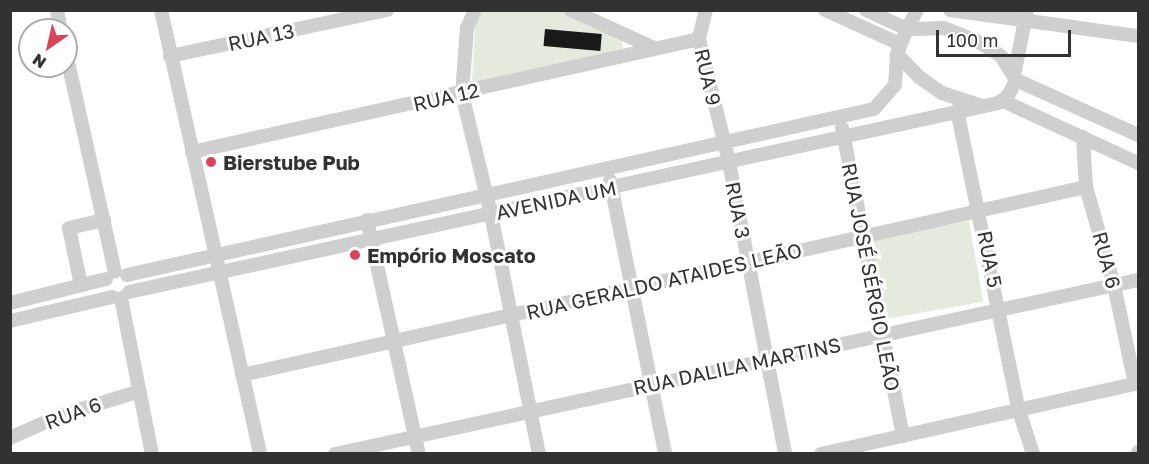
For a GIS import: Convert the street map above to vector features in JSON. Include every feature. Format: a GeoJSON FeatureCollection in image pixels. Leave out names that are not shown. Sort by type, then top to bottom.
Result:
{"type":"FeatureCollection","features":[{"type":"Feature","properties":{"kind":"street"},"geometry":{"type":"LineString","coordinates":[[161,10],[260,453]]}},
{"type":"Feature","properties":{"kind":"street","name":"RUA 13"},"geometry":{"type":"LineString","coordinates":[[170,56],[387,10]]}},
{"type":"Feature","properties":{"kind":"street"},"geometry":{"type":"LineString","coordinates":[[475,10],[467,28],[462,94],[491,214],[539,453]]}},
{"type":"Feature","properties":{"kind":"street"},"geometry":{"type":"LineString","coordinates":[[572,10],[654,48]]}},
{"type":"Feature","properties":{"kind":"street","name":"RUA 9"},"geometry":{"type":"LineString","coordinates":[[706,10],[699,39],[723,143]]}},
{"type":"Feature","properties":{"kind":"street"},"geometry":{"type":"LineString","coordinates":[[825,10],[898,49],[919,77],[942,93],[982,106]]}},
{"type":"Feature","properties":{"kind":"street"},"geometry":{"type":"LineString","coordinates":[[866,10],[907,29],[944,28],[972,37],[1001,56],[1015,78],[1138,135]]}},
{"type":"Feature","properties":{"kind":"street"},"geometry":{"type":"LineString","coordinates":[[898,49],[917,10]]}},
{"type":"Feature","properties":{"kind":"street"},"geometry":{"type":"LineString","coordinates":[[950,10],[1027,16],[1138,36]]}},
{"type":"Feature","properties":{"kind":"street"},"geometry":{"type":"LineString","coordinates":[[1027,16],[1015,78],[1003,101],[1138,163]]}},
{"type":"Feature","properties":{"kind":"street","name":"RUA 12"},"geometry":{"type":"LineString","coordinates":[[192,152],[462,94],[699,39]]}},
{"type":"Feature","properties":{"kind":"street","name":"AVENIDA UM"},"geometry":{"type":"LineString","coordinates":[[10,303],[116,275],[486,196],[874,109],[883,103],[895,85],[898,49]]}},
{"type":"Feature","properties":{"kind":"street"},"geometry":{"type":"LineString","coordinates":[[72,78],[116,275],[132,284],[121,296]]}},
{"type":"Feature","properties":{"kind":"street","name":"AVENIDA UM"},"geometry":{"type":"LineString","coordinates":[[10,321],[220,272],[1003,101]]}},
{"type":"Feature","properties":{"kind":"street","name":"RUA 5"},"geometry":{"type":"LineString","coordinates":[[957,110],[1023,407]]}},
{"type":"Feature","properties":{"kind":"street","name":"RUA JOSÉ SÉRGIO LEÃO"},"geometry":{"type":"LineString","coordinates":[[840,118],[903,436]]}},
{"type":"Feature","properties":{"kind":"street","name":"RUA 6"},"geometry":{"type":"LineString","coordinates":[[1083,137],[1086,187],[1114,285],[1137,383]]}},
{"type":"Feature","properties":{"kind":"street","name":"RUA 3"},"geometry":{"type":"LineString","coordinates":[[723,143],[729,162],[765,359],[785,453]]}},
{"type":"Feature","properties":{"kind":"street"},"geometry":{"type":"LineString","coordinates":[[608,169],[630,288],[665,453]]}},
{"type":"Feature","properties":{"kind":"street","name":"RUA GERALDO ATAIDES LEÃO"},"geometry":{"type":"LineString","coordinates":[[242,375],[1086,187]]}},
{"type":"Feature","properties":{"kind":"street"},"geometry":{"type":"LineString","coordinates":[[81,285],[69,228],[104,220]]}},
{"type":"Feature","properties":{"kind":"street"},"geometry":{"type":"LineString","coordinates":[[367,220],[419,453]]}},
{"type":"Feature","properties":{"kind":"street"},"geometry":{"type":"LineString","coordinates":[[116,275],[105,289],[121,296]]}},
{"type":"Feature","properties":{"kind":"street","name":"RUA DALILA MARTINS"},"geometry":{"type":"LineString","coordinates":[[335,453],[1138,280]]}},
{"type":"Feature","properties":{"kind":"street"},"geometry":{"type":"LineString","coordinates":[[121,296],[137,392],[153,453]]}},
{"type":"Feature","properties":{"kind":"street"},"geometry":{"type":"LineString","coordinates":[[821,453],[1137,383]]}},
{"type":"Feature","properties":{"kind":"street","name":"RUA 6"},"geometry":{"type":"LineString","coordinates":[[10,438],[59,416],[137,392]]}},
{"type":"Feature","properties":{"kind":"street"},"geometry":{"type":"LineString","coordinates":[[1023,407],[1032,453]]}},
{"type":"Feature","properties":{"kind":"street"},"geometry":{"type":"LineString","coordinates":[[1023,407],[1043,453]]}},
{"type":"Feature","properties":{"kind":"shaded area"},"geometry":{"type":"Polygon","coordinates":[[[482,11],[562,11],[620,37],[623,46],[621,51],[472,83],[475,26],[482,11]]]}},
{"type":"Feature","properties":{"kind":"shaded area"},"geometry":{"type":"Polygon","coordinates":[[[969,221],[983,302],[883,319],[869,239],[969,221]]]}},
{"type":"Feature","properties":{"kind":"building"},"geometry":{"type":"Polygon","coordinates":[[[545,29],[602,34],[600,51],[544,46],[545,29]]]}},
{"type":"Feature","properties":{"kind":"place","name":"Bierstube Pub"},"geometry":{"type":"Point","coordinates":[211,162]}},
{"type":"Feature","properties":{"kind":"place","name":"Empório Moscato"},"geometry":{"type":"Point","coordinates":[355,255]}}]}
